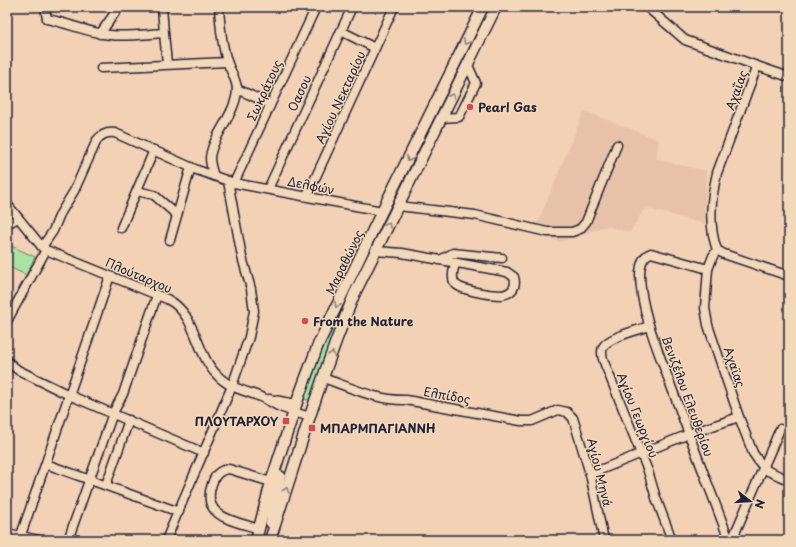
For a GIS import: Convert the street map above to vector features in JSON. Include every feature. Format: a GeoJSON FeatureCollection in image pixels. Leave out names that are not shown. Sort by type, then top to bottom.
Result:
{"type":"FeatureCollection","features":[{"type":"Feature","properties":{"kind":"main road","name":"Μαραθώνος"},"geometry":{"type":"LineString","coordinates":[[270,539],[310,367],[324,333],[382,212],[484,7]]}},
{"type":"Feature","properties":{"kind":"main road","name":"Μαραθώνος"},"geometry":{"type":"LineString","coordinates":[[256,540],[271,482],[300,412],[323,378],[348,309],[375,251],[496,7]]}},
{"type":"Feature","properties":{"kind":"street"},"geometry":{"type":"LineString","coordinates":[[45,7],[47,19],[60,21],[100,34],[112,36],[164,33]]}},
{"type":"Feature","properties":{"kind":"street"},"geometry":{"type":"LineString","coordinates":[[100,34],[119,7]]}},
{"type":"Feature","properties":{"kind":"street"},"geometry":{"type":"LineString","coordinates":[[162,7],[167,64]]}},
{"type":"Feature","properties":{"kind":"street"},"geometry":{"type":"LineString","coordinates":[[214,176],[210,159],[211,153],[233,106],[237,89],[235,80],[227,62],[219,19],[219,7]]}},
{"type":"Feature","properties":{"kind":"street","name":"Σωκράτους"},"geometry":{"type":"LineString","coordinates":[[231,182],[316,7]]}},
{"type":"Feature","properties":{"kind":"street","name":"Οασου"},"geometry":{"type":"LineString","coordinates":[[268,189],[352,7]]}},
{"type":"Feature","properties":{"kind":"street","name":"Αγίου Νεκταρίου"},"geometry":{"type":"LineString","coordinates":[[307,196],[394,7]]}},
{"type":"Feature","properties":{"kind":"street","name":"Αχαΐας"},"geometry":{"type":"LineString","coordinates":[[647,7],[685,40],[757,66],[717,173],[713,190],[711,222],[716,247]]}},
{"type":"Feature","properties":{"kind":"street"},"geometry":{"type":"LineString","coordinates":[[341,32],[375,48]]}},
{"type":"Feature","properties":{"kind":"street"},"geometry":{"type":"LineString","coordinates":[[101,68],[227,62]]}},
{"type":"Feature","properties":{"kind":"street"},"geometry":{"type":"LineString","coordinates":[[441,118],[459,117],[476,82],[468,64]]}},
{"type":"Feature","properties":{"kind":"street"},"geometry":{"type":"LineString","coordinates":[[757,66],[789,77]]}},
{"type":"Feature","properties":{"kind":"street"},"geometry":{"type":"LineString","coordinates":[[237,89],[270,104]]}},
{"type":"Feature","properties":{"kind":"street","name":"Δελφών"},"geometry":{"type":"LineString","coordinates":[[7,322],[53,231],[60,214],[74,191],[97,140],[108,132],[115,133],[191,167],[231,182],[382,212]]}},
{"type":"Feature","properties":{"kind":"street"},"geometry":{"type":"LineString","coordinates":[[398,206],[476,215],[547,232],[572,232],[580,229],[586,222],[617,145]]}},
{"type":"Feature","properties":{"kind":"street"},"geometry":{"type":"LineString","coordinates":[[121,228],[154,150]]}},
{"type":"Feature","properties":{"kind":"street"},"geometry":{"type":"LineString","coordinates":[[170,240],[191,167]]}},
{"type":"Feature","properties":{"kind":"street"},"geometry":{"type":"LineString","coordinates":[[166,540],[232,386],[249,337],[254,311],[251,289],[242,257],[231,182]]}},
{"type":"Feature","properties":{"kind":"street"},"geometry":{"type":"LineString","coordinates":[[137,191],[154,195],[177,215]]}},
{"type":"Feature","properties":{"kind":"street","name":"Πλούταρχου"},"geometry":{"type":"LineString","coordinates":[[7,204],[44,248],[157,295],[172,302],[182,309],[211,368],[220,378],[232,386],[300,412]]}},
{"type":"Feature","properties":{"kind":"street"},"geometry":{"type":"LineString","coordinates":[[7,224],[18,218]]}},
{"type":"Feature","properties":{"kind":"street"},"geometry":{"type":"LineString","coordinates":[[716,247],[724,254],[789,276]]}},
{"type":"Feature","properties":{"kind":"street","name":"Αχαϊας"},"geometry":{"type":"LineString","coordinates":[[716,247],[708,269],[705,308],[707,322],[739,418],[754,453],[764,467],[776,475],[789,480]]}},
{"type":"Feature","properties":{"kind":"street"},"geometry":{"type":"LineString","coordinates":[[375,251],[402,253],[507,272],[514,278],[515,285],[512,291],[508,294],[502,295],[462,289],[453,281],[452,276],[455,263]]}},
{"type":"Feature","properties":{"kind":"street"},"geometry":{"type":"LineString","coordinates":[[440,260],[453,254],[502,258]]}},
{"type":"Feature","properties":{"kind":"street","name":"Βενιζέλου Ελευθερίου"},"geometry":{"type":"LineString","coordinates":[[708,269],[654,254],[649,254],[644,258],[640,276],[649,326],[689,434],[731,540]]}},
{"type":"Feature","properties":{"kind":"street"},"geometry":{"type":"LineString","coordinates":[[21,535],[110,276]]}},
{"type":"Feature","properties":{"kind":"street"},"geometry":{"type":"LineString","coordinates":[[68,540],[113,413],[123,394],[157,295]]}},
{"type":"Feature","properties":{"kind":"street","name":"Αγίου Γεωργίου"},"geometry":{"type":"LineString","coordinates":[[649,326],[611,340],[604,345],[602,352],[604,362],[648,471],[656,498],[672,540]]}},
{"type":"Feature","properties":{"kind":"street"},"geometry":{"type":"LineString","coordinates":[[7,361],[18,370],[69,395],[204,453]]}},
{"type":"Feature","properties":{"kind":"street","name":"Ελπίδος"},"geometry":{"type":"LineString","coordinates":[[323,378],[375,396],[392,400],[406,400],[520,421],[532,421],[556,410],[567,412]]}},
{"type":"Feature","properties":{"kind":"street","name":"Αγίου Μηνά"},"geometry":{"type":"LineString","coordinates":[[567,412],[574,420],[590,474],[604,540]]}},
{"type":"Feature","properties":{"kind":"street"},"geometry":{"type":"LineString","coordinates":[[590,474],[689,434],[739,418]]}},
{"type":"Feature","properties":{"kind":"street"},"geometry":{"type":"LineString","coordinates":[[106,485],[129,420]]}},
{"type":"Feature","properties":{"kind":"street"},"geometry":{"type":"LineString","coordinates":[[731,540],[780,429]]}},
{"type":"Feature","properties":{"kind":"street"},"geometry":{"type":"LineString","coordinates":[[46,464],[179,512]]}},
{"type":"Feature","properties":{"kind":"street"},"geometry":{"type":"LineString","coordinates":[[259,529],[225,517],[215,511],[211,506],[209,499],[211,487],[214,478],[218,473],[229,469],[271,482]]}},
{"type":"Feature","properties":{"kind":"street"},"geometry":{"type":"LineString","coordinates":[[7,532],[39,540]]}},
{"type":"Feature","properties":{"kind":"shaded area"},"geometry":{"type":"Polygon","coordinates":[[[584,111],[659,140],[656,159],[706,171],[705,224],[645,208],[630,232],[606,226],[560,242],[534,232],[584,111]]]}},
{"type":"Feature","properties":{"kind":"green space"},"geometry":{"type":"Polygon","coordinates":[[[7,244],[35,257],[26,275],[7,266],[7,244]]]}},
{"type":"Feature","properties":{"kind":"green space"},"geometry":{"type":"Polygon","coordinates":[[[349,291],[350,292],[334,331],[313,393],[309,400],[303,399],[324,344],[349,291]]]}},
{"type":"Feature","properties":{"kind":"place","name":"Pearl Gas"},"geometry":{"type":"Point","coordinates":[470,107]}},
{"type":"Feature","properties":{"kind":"place","name":"From the Nature"},"geometry":{"type":"Point","coordinates":[305,321]}},
{"type":"Feature","properties":{"kind":"place","name":"ΠΛΟΥΤΑΡΧΟΥ"},"geometry":{"type":"Point","coordinates":[286,421]}},
{"type":"Feature","properties":{"kind":"place","name":"ΜΠΑΡΜΠΑΓΙΑΝΝΗ"},"geometry":{"type":"Point","coordinates":[312,428]}}]}
